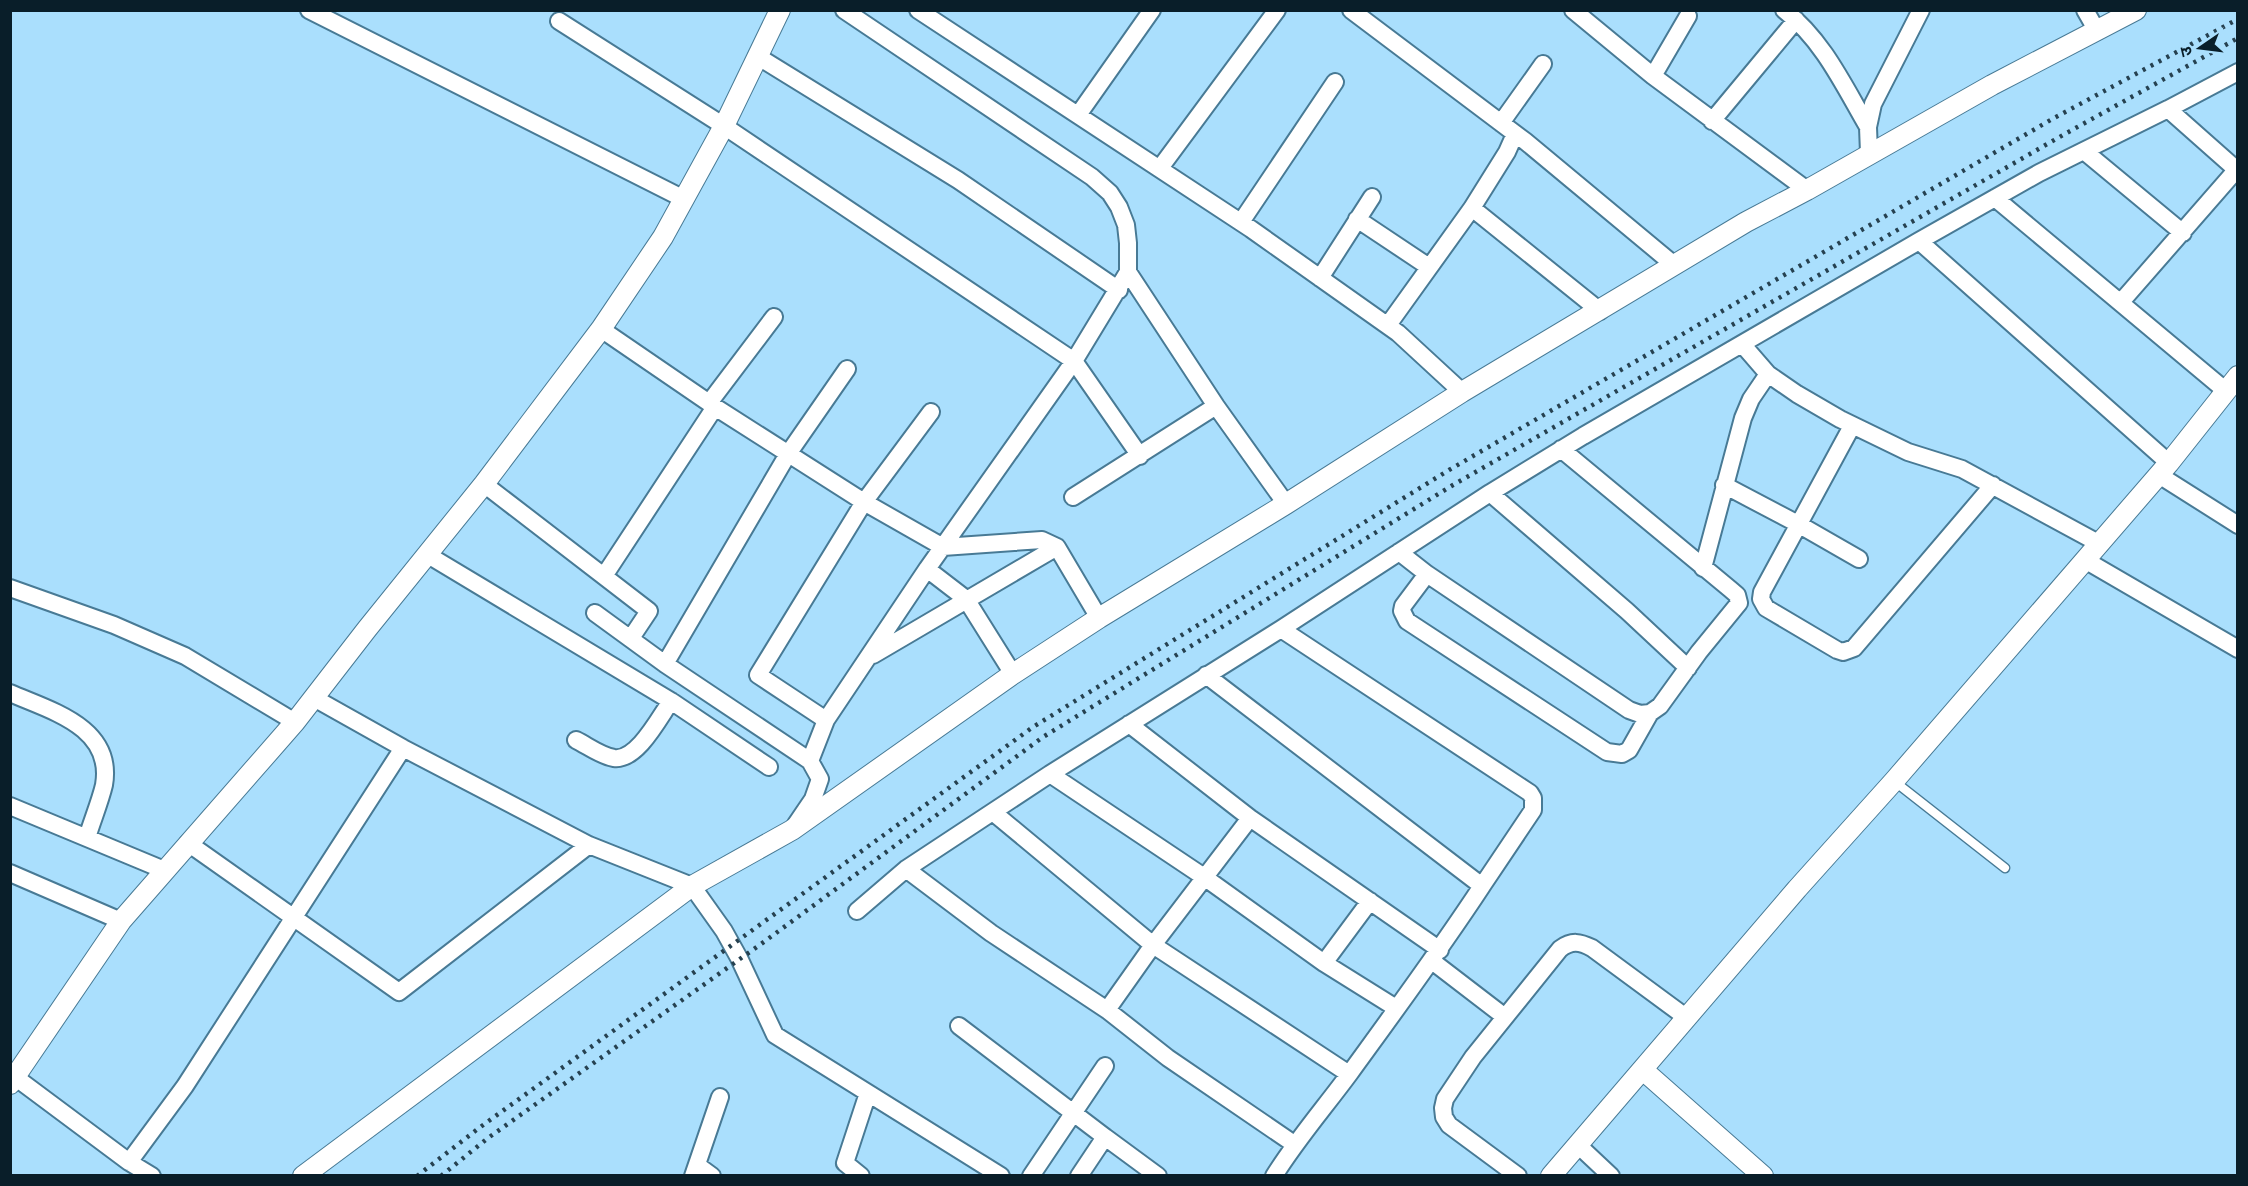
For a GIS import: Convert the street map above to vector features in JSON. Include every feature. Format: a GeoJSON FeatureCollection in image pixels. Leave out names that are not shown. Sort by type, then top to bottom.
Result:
{"type":"FeatureCollection","features":[{"type":"Feature","properties":{"kind":"street"},"geometry":{"type":"LineString","coordinates":[[309,10],[682,198]]}},
{"type":"Feature","properties":{"kind":"street"},"geometry":{"type":"LineString","coordinates":[[152,1176],[13,1080],[121,921],[295,723],[484,484],[601,329],[663,237],[682,198],[724,126],[780,10]]}},
{"type":"Feature","properties":{"kind":"street"},"geometry":{"type":"LineString","coordinates":[[810,761],[826,720],[927,569],[1074,361],[1119,290],[1128,272],[1129,250],[1126,225],[1119,207],[1104,188],[1082,170],[844,10]]}},
{"type":"Feature","properties":{"kind":"street"},"geometry":{"type":"LineString","coordinates":[[918,10],[1241,222],[1388,325],[1462,392]]}},
{"type":"Feature","properties":{"kind":"street"},"geometry":{"type":"LineString","coordinates":[[1078,115],[1152,10]]}},
{"type":"Feature","properties":{"kind":"street"},"geometry":{"type":"LineString","coordinates":[[1160,168],[1277,10]]}},
{"type":"Feature","properties":{"kind":"street"},"geometry":{"type":"LineString","coordinates":[[1351,10],[1515,134],[1673,264]]}},
{"type":"Feature","properties":{"kind":"street"},"geometry":{"type":"LineString","coordinates":[[1572,10],[1653,76],[1807,190]]}},
{"type":"Feature","properties":{"kind":"street"},"geometry":{"type":"LineString","coordinates":[[1869,153],[1868,127],[1873,104],[1921,10]]}},
{"type":"Feature","properties":{"kind":"street"},"geometry":{"type":"LineString","coordinates":[[2085,10],[2097,31]]}},
{"type":"Feature","properties":{"kind":"street"},"geometry":{"type":"LineString","coordinates":[[303,1176],[692,886],[792,830],[1013,674],[1099,618],[1286,504],[1462,392],[1600,311],[1673,264],[1869,153],[2136,10]]}},
{"type":"Feature","properties":{"kind":"street"},"geometry":{"type":"LineString","coordinates":[[1712,121],[1790,15],[1832,63],[1868,127]]}},
{"type":"Feature","properties":{"kind":"street"},"geometry":{"type":"LineString","coordinates":[[1653,76],[1688,16]]}},
{"type":"Feature","properties":{"kind":"street"},"geometry":{"type":"LineString","coordinates":[[559,21],[724,126],[1074,361],[1140,456]]}},
{"type":"Feature","properties":{"kind":"street"},"geometry":{"type":"LineString","coordinates":[[757,56],[958,180],[1119,290]]}},
{"type":"Feature","properties":{"kind":"street"},"geometry":{"type":"LineString","coordinates":[[1501,123],[1543,64]]}},
{"type":"Feature","properties":{"kind":"street"},"geometry":{"type":"LineString","coordinates":[[857,911],[906,869],[1050,774],[1561,449],[1995,198],[2238,72]]}},
{"type":"Feature","properties":{"kind":"street"},"geometry":{"type":"LineString","coordinates":[[1241,222],[1335,82]]}},
{"type":"Feature","properties":{"kind":"street"},"geometry":{"type":"LineString","coordinates":[[2121,302],[2237,170],[2168,109]]}},
{"type":"Feature","properties":{"kind":"street"},"geometry":{"type":"LineString","coordinates":[[1388,325],[1472,208],[1507,152],[1515,134]]}},
{"type":"Feature","properties":{"kind":"street"},"geometry":{"type":"LineString","coordinates":[[2084,151],[2182,234]]}},
{"type":"Feature","properties":{"kind":"street"},"geometry":{"type":"LineString","coordinates":[[1320,278],[1372,197]]}},
{"type":"Feature","properties":{"kind":"street"},"geometry":{"type":"LineString","coordinates":[[1551,1176],[1797,889],[2100,544],[2232,384],[2121,302],[1995,198]]}},
{"type":"Feature","properties":{"kind":"street"},"geometry":{"type":"LineString","coordinates":[[1472,208],[1600,311]]}},
{"type":"Feature","properties":{"kind":"street"},"geometry":{"type":"LineString","coordinates":[[1357,219],[1429,267]]}},
{"type":"Feature","properties":{"kind":"street"},"geometry":{"type":"LineString","coordinates":[[1919,241],[2164,469],[2238,525]]}},
{"type":"Feature","properties":{"kind":"street"},"geometry":{"type":"LineString","coordinates":[[1128,272],[1216,406],[1286,504]]}},
{"type":"Feature","properties":{"kind":"street"},"geometry":{"type":"LineString","coordinates":[[604,576],[712,405],[774,316]]}},
{"type":"Feature","properties":{"kind":"street"},"geometry":{"type":"LineString","coordinates":[[601,329],[788,454],[864,502],[943,547],[1042,540],[1057,547],[1099,618]]}},
{"type":"Feature","properties":{"kind":"street"},"geometry":{"type":"LineString","coordinates":[[1742,344],[1768,374],[1852,426],[1908,452],[1962,469],[2100,544]]}},
{"type":"Feature","properties":{"kind":"street"},"geometry":{"type":"LineString","coordinates":[[665,664],[788,454],[847,369]]}},
{"type":"Feature","properties":{"kind":"street"},"geometry":{"type":"LineString","coordinates":[[1703,568],[1746,408],[1756,389],[1768,374]]}},
{"type":"Feature","properties":{"kind":"street"},"geometry":{"type":"LineString","coordinates":[[1073,497],[1216,406]]}},
{"type":"Feature","properties":{"kind":"street"},"geometry":{"type":"LineString","coordinates":[[826,720],[758,675],[864,502],[931,412]]}},
{"type":"Feature","properties":{"kind":"street"},"geometry":{"type":"LineString","coordinates":[[1852,426],[1762,592],[1761,599],[1766,608],[1837,650],[1849,651],[1854,648],[1993,485]]}},
{"type":"Feature","properties":{"kind":"street"},"geometry":{"type":"LineString","coordinates":[[1427,574],[1403,606],[1402,610],[1407,621],[1607,752],[1622,754],[1629,750],[1650,713],[1660,706],[1739,603],[1737,595],[1561,449]]}},
{"type":"Feature","properties":{"kind":"street"},"geometry":{"type":"LineString","coordinates":[[484,484],[650,611],[631,638]]}},
{"type":"Feature","properties":{"kind":"street"},"geometry":{"type":"LineString","coordinates":[[1724,485],[1859,559]]}},
{"type":"Feature","properties":{"kind":"street"},"geometry":{"type":"LineString","coordinates":[[1490,493],[1627,611],[1688,668]]}},
{"type":"Feature","properties":{"kind":"street"},"geometry":{"type":"LineString","coordinates":[[869,657],[1057,547]]}},
{"type":"Feature","properties":{"kind":"street"},"geometry":{"type":"LineString","coordinates":[[1399,552],[1427,574],[1629,710],[1640,714],[1650,713]]}},
{"type":"Feature","properties":{"kind":"street"},"geometry":{"type":"LineString","coordinates":[[428,555],[671,701],[769,767]]}},
{"type":"Feature","properties":{"kind":"street"},"geometry":{"type":"LineString","coordinates":[[2085,560],[2238,649]]}},
{"type":"Feature","properties":{"kind":"street"},"geometry":{"type":"LineString","coordinates":[[927,569],[966,599],[1013,674]]}},
{"type":"Feature","properties":{"kind":"street"},"geometry":{"type":"LineString","coordinates":[[10,588],[114,625],[185,656],[295,723]]}},
{"type":"Feature","properties":{"kind":"street"},"geometry":{"type":"LineString","coordinates":[[595,613],[665,664],[810,761],[820,779],[813,799],[792,830]]}},
{"type":"Feature","properties":{"kind":"street"},"geometry":{"type":"LineString","coordinates":[[1274,1176],[1294,1144],[1436,956],[1533,810],[1533,798],[1530,793],[1281,629]]}},
{"type":"Feature","properties":{"kind":"street"},"geometry":{"type":"LineString","coordinates":[[1206,675],[1482,886]]}},
{"type":"Feature","properties":{"kind":"street"},"geometry":{"type":"LineString","coordinates":[[10,693],[77,723],[95,739],[103,759],[104,783],[87,838]]}},
{"type":"Feature","properties":{"kind":"street"},"geometry":{"type":"LineString","coordinates":[[314,698],[403,748],[589,845],[692,886],[724,931],[775,1035],[1001,1176]]}},
{"type":"Feature","properties":{"kind":"street"},"geometry":{"type":"LineString","coordinates":[[576,740],[603,754],[616,758],[626,756],[639,748],[671,701]]}},
{"type":"Feature","properties":{"kind":"street"},"geometry":{"type":"LineString","coordinates":[[1129,724],[1250,818],[1370,901],[1505,1017]]}},
{"type":"Feature","properties":{"kind":"street"},"geometry":{"type":"LineString","coordinates":[[129,1162],[185,1086],[403,748]]}},
{"type":"Feature","properties":{"kind":"street"},"geometry":{"type":"LineString","coordinates":[[1050,774],[1204,877],[1324,963],[1396,1008]]}},
{"type":"Feature","properties":{"kind":"street"},"geometry":{"type":"LineString","coordinates":[[10,806],[164,870]]}},
{"type":"Feature","properties":{"kind":"street"},"geometry":{"type":"LineString","coordinates":[[994,813],[1153,945],[1349,1074]]}},
{"type":"Feature","properties":{"kind":"street"},"geometry":{"type":"LineString","coordinates":[[1107,1010],[1153,945],[1250,818]]}},
{"type":"Feature","properties":{"kind":"street"},"geometry":{"type":"LineString","coordinates":[[188,843],[399,992],[589,845]]}},
{"type":"Feature","properties":{"kind":"street"},"geometry":{"type":"LineString","coordinates":[[906,869],[991,933],[1107,1010],[1168,1058],[1294,1144]]}},
{"type":"Feature","properties":{"kind":"street"},"geometry":{"type":"LineString","coordinates":[[10,873],[121,921]]}},
{"type":"Feature","properties":{"kind":"street"},"geometry":{"type":"LineString","coordinates":[[1324,963],[1370,901]]}},
{"type":"Feature","properties":{"kind":"street"},"geometry":{"type":"LineString","coordinates":[[1518,1176],[1449,1125],[1444,1117],[1443,1108],[1445,1099],[1473,1058],[1560,949],[1575,941],[1592,948],[1687,1018]]}},
{"type":"Feature","properties":{"kind":"street"},"geometry":{"type":"LineString","coordinates":[[958,1026],[1158,1176]]}},
{"type":"Feature","properties":{"kind":"street"},"geometry":{"type":"LineString","coordinates":[[1031,1176],[1106,1066]]}},
{"type":"Feature","properties":{"kind":"street"},"geometry":{"type":"LineString","coordinates":[[1643,1070],[1763,1176]]}},
{"type":"Feature","properties":{"kind":"street"},"geometry":{"type":"LineString","coordinates":[[861,1176],[845,1163],[868,1093]]}},
{"type":"Feature","properties":{"kind":"street"},"geometry":{"type":"LineString","coordinates":[[712,1176],[695,1170],[720,1097]]}},
{"type":"Feature","properties":{"kind":"street"},"geometry":{"type":"LineString","coordinates":[[1079,1176],[1105,1137]]}},
{"type":"Feature","properties":{"kind":"street"},"geometry":{"type":"LineString","coordinates":[[1578,1145],[1611,1176]]}},
{"type":"Feature","properties":{"kind":"lane"},"geometry":{"type":"LineString","coordinates":[[1894,781],[2005,868]]}},
{"type":"Feature","properties":{"kind":"railway"},"geometry":{"type":"LineString","coordinates":[[417,1176],[479,1128],[1033,727],[1449,470],[2054,118],[2238,19]]}},
{"type":"Feature","properties":{"kind":"railway"},"geometry":{"type":"LineString","coordinates":[[441,1176],[488,1138],[761,944],[1043,737],[1453,485],[2063,135],[2238,38]]}}]}
